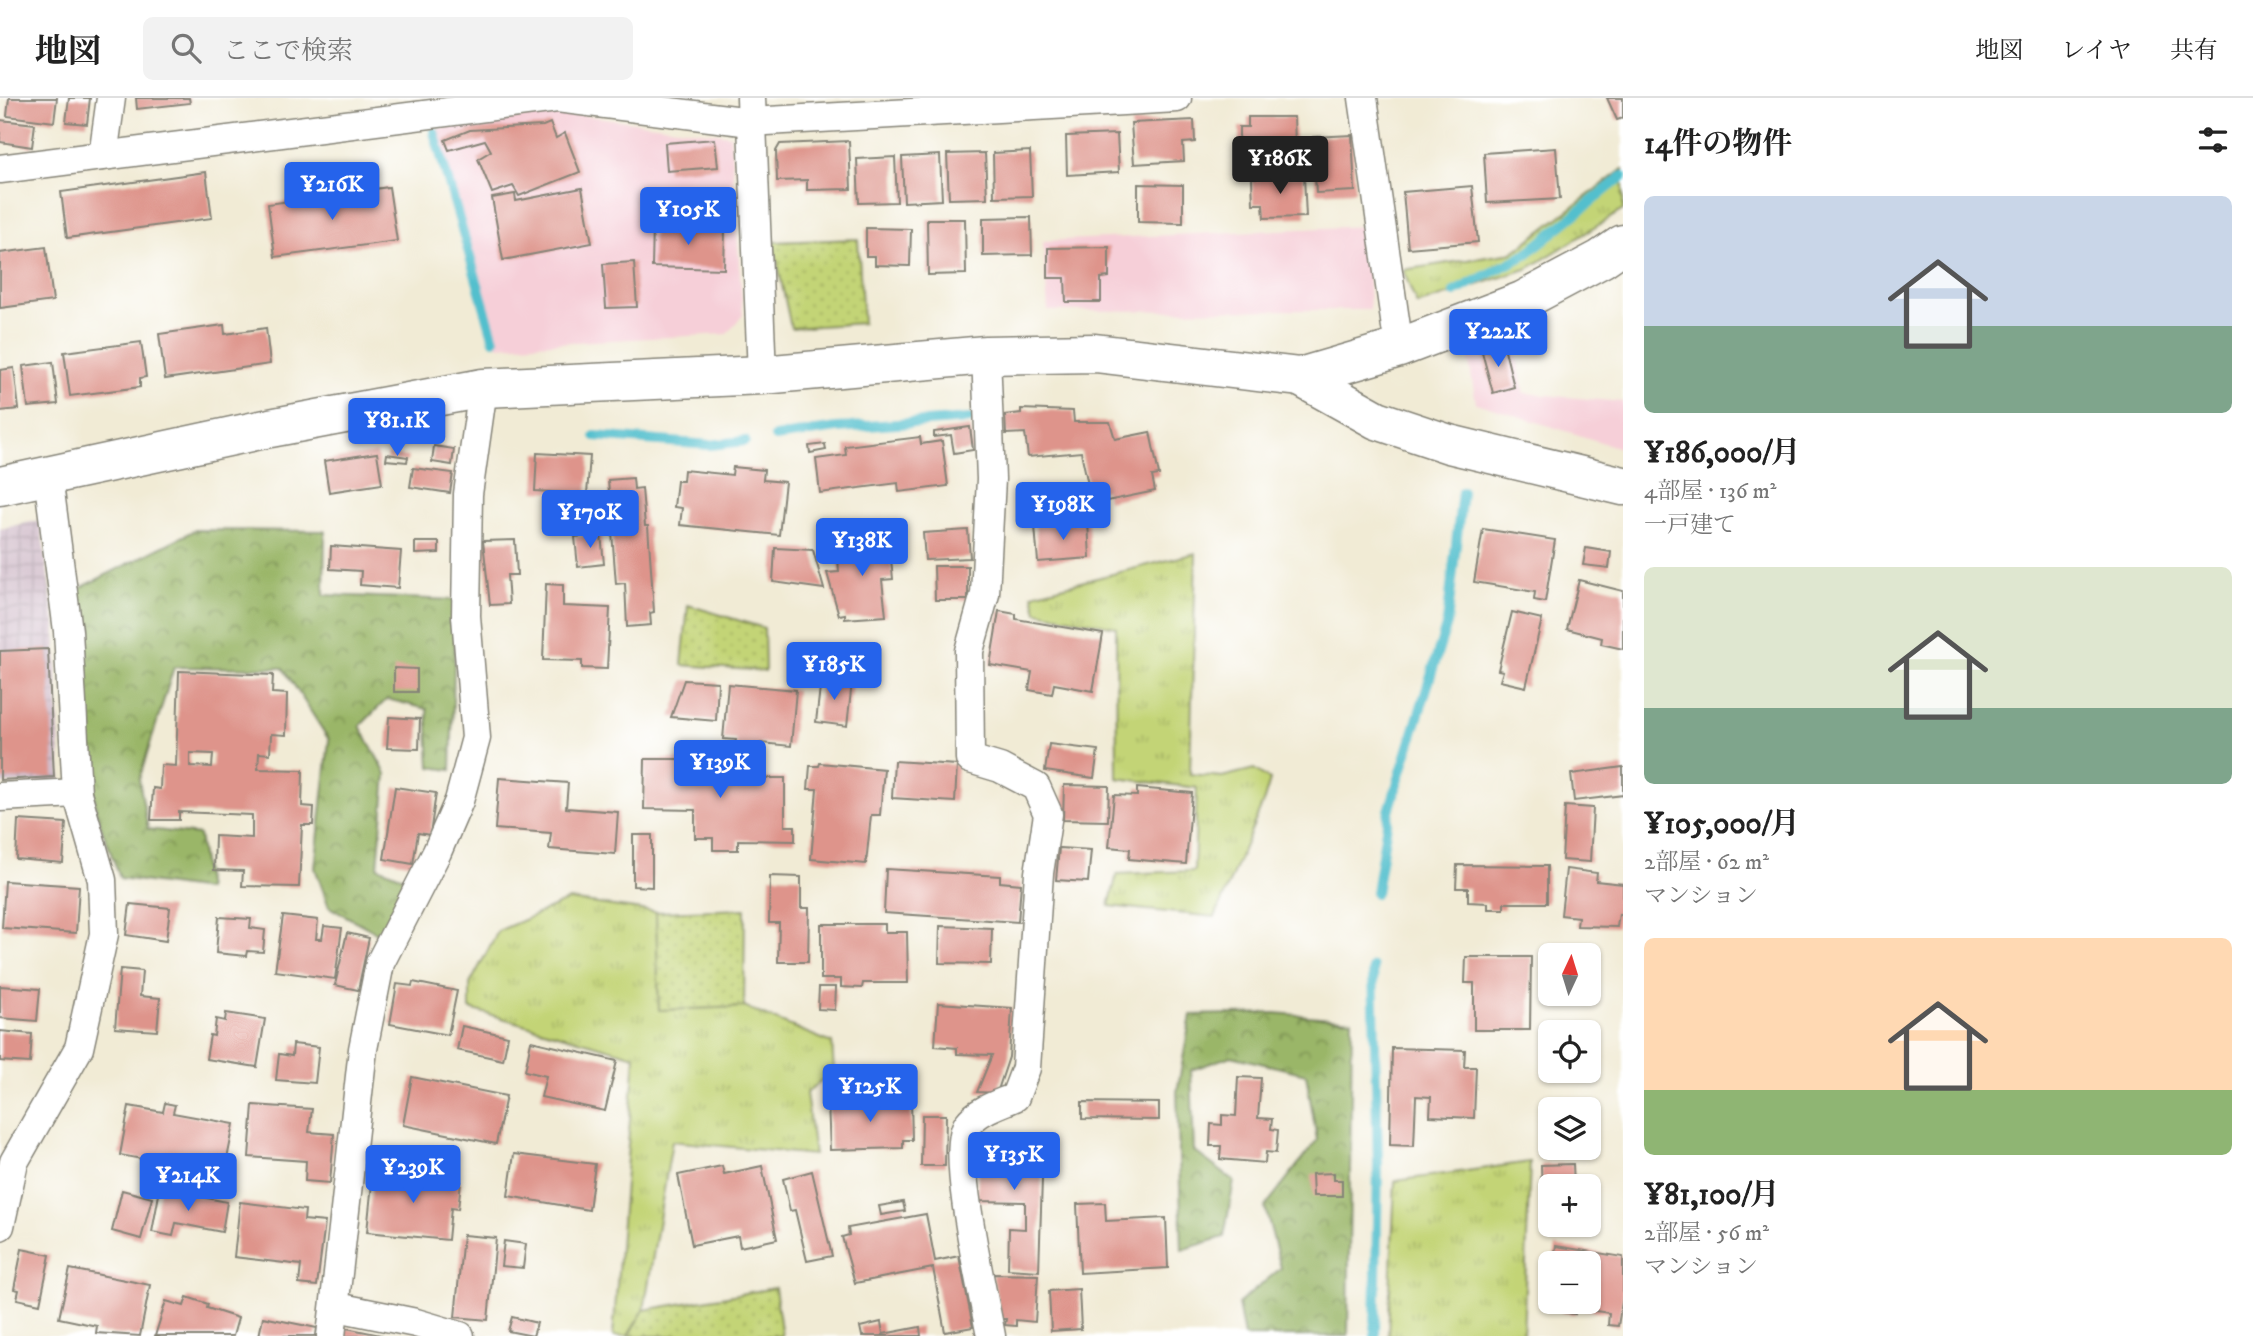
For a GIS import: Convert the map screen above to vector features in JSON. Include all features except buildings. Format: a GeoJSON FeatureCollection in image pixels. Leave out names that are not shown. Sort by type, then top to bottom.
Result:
{"type":"FeatureCollection","features":[{"type":"Feature","properties":{"kind":"street"},"geometry":{"type":"LineString","coordinates":[[103,156],[111,98]]}},
{"type":"Feature","properties":{"kind":"street"},"geometry":{"type":"LineString","coordinates":[[0,169],[557,98],[751,110],[1177,98]]}},
{"type":"Feature","properties":{"kind":"street"},"geometry":{"type":"LineString","coordinates":[[1363,98],[1399,348]]}},
{"type":"Feature","properties":{"kind":"street"},"geometry":{"type":"LineString","coordinates":[[751,110],[762,375]]}},
{"type":"Feature","properties":{"kind":"street"},"geometry":{"type":"LineString","coordinates":[[1300,377],[1399,348],[1522,300],[1601,259],[1623,244]]}},
{"type":"Feature","properties":{"kind":"street"},"geometry":{"type":"LineString","coordinates":[[0,486],[270,428],[483,388],[762,375],[986,355],[1095,352],[1300,377],[1377,420],[1449,443],[1623,486]]}},
{"type":"Feature","properties":{"kind":"street"},"geometry":{"type":"LineString","coordinates":[[986,355],[992,479],[985,594],[969,651],[970,759],[1000,768],[1036,787],[1048,814],[1039,873],[1026,1068],[1014,1097],[981,1112],[968,1124],[961,1141],[966,1196],[991,1336]]}},
{"type":"Feature","properties":{"kind":"street"},"geometry":{"type":"LineString","coordinates":[[331,1336],[337,1307],[363,1049],[380,963],[438,852],[459,801],[476,738],[466,616],[468,494],[483,388]]}},
{"type":"Feature","properties":{"kind":"street"},"geometry":{"type":"LineString","coordinates":[[0,1226],[14,1162],[79,1048],[104,934],[102,880],[77,793],[68,631],[48,476]]}},
{"type":"Feature","properties":{"kind":"street"},"geometry":{"type":"LineString","coordinates":[[0,797],[77,793]]}},
{"type":"Feature","properties":{"kind":"street"},"geometry":{"type":"LineString","coordinates":[[337,1307],[460,1336]]}},
{"type":"Feature","properties":{"kind":"shaded area"},"geometry":{"type":"Polygon","coordinates":[[[559,112],[730,135],[743,315],[727,334],[498,346],[434,129],[559,112]]]}},
{"type":"Feature","properties":{"kind":"shaded area"},"geometry":{"type":"Polygon","coordinates":[[[1367,226],[1370,310],[1048,311],[1043,241],[1367,226]]]}},
{"type":"Feature","properties":{"kind":"shaded area"},"geometry":{"type":"Polygon","coordinates":[[[1512,332],[1524,393],[1623,402],[1623,449],[1476,403],[1467,350],[1512,332]]]}},
{"type":"Feature","properties":{"kind":"shaded area"},"geometry":{"type":"Polygon","coordinates":[[[40,520],[55,623],[61,781],[0,784],[0,529],[40,520]]]}},
{"type":"Feature","properties":{"kind":"green space"},"geometry":{"type":"Polygon","coordinates":[[[1623,169],[1623,210],[1529,268],[1417,305],[1403,270],[1512,253],[1623,169]]]}},
{"type":"Feature","properties":{"kind":"green space"},"geometry":{"type":"Polygon","coordinates":[[[858,239],[863,323],[791,328],[773,242],[858,239]]]}},
{"type":"Feature","properties":{"kind":"green space"},"geometry":{"type":"Polygon","coordinates":[[[195,530],[325,531],[324,595],[456,600],[451,770],[430,767],[427,709],[387,699],[360,726],[386,774],[378,867],[411,880],[381,935],[329,907],[315,868],[329,740],[283,668],[174,667],[139,780],[148,829],[199,835],[207,890],[120,878],[96,812],[76,590],[195,530]]]}},
{"type":"Feature","properties":{"kind":"green space"},"geometry":{"type":"Polygon","coordinates":[[[1196,553],[1190,774],[1222,777],[1254,769],[1270,780],[1215,917],[1109,906],[1117,874],[1194,871],[1197,788],[1117,778],[1116,627],[1037,612],[1033,594],[1196,553]]]}},
{"type":"Feature","properties":{"kind":"green space"},"geometry":{"type":"Polygon","coordinates":[[[688,605],[764,628],[765,671],[682,665],[688,605]]]}},
{"type":"Feature","properties":{"kind":"green space"},"geometry":{"type":"Polygon","coordinates":[[[569,900],[656,912],[659,1010],[744,1007],[832,1043],[834,1072],[806,1093],[814,1155],[672,1141],[644,1310],[628,1336],[613,1336],[635,1056],[470,1009],[470,984],[498,931],[569,900]]]}},
{"type":"Feature","properties":{"kind":"green space"},"geometry":{"type":"Polygon","coordinates":[[[745,909],[744,1007],[659,1010],[656,912],[745,909]]]}},
{"type":"Feature","properties":{"kind":"green space"},"geometry":{"type":"Polygon","coordinates":[[[1275,1013],[1352,1020],[1348,1336],[1244,1336],[1238,1304],[1281,1268],[1265,1207],[1317,1140],[1306,1074],[1231,1056],[1191,1070],[1194,1151],[1234,1181],[1224,1237],[1182,1250],[1177,1092],[1191,1015],[1275,1013]]]}},
{"type":"Feature","properties":{"kind":"green space"},"geometry":{"type":"Polygon","coordinates":[[[1530,1162],[1523,1336],[1388,1336],[1395,1181],[1530,1162]]]}},
{"type":"Feature","properties":{"kind":"green space"},"geometry":{"type":"Polygon","coordinates":[[[775,1288],[782,1336],[628,1336],[644,1310],[775,1288]]]}},
{"type":"Feature","properties":{"kind":"waterway"},"geometry":{"type":"LineString","coordinates":[[434,132],[494,340]]}},
{"type":"Feature","properties":{"kind":"waterway"},"geometry":{"type":"LineString","coordinates":[[1454,292],[1525,255],[1623,176]]}},
{"type":"Feature","properties":{"kind":"waterway"},"geometry":{"type":"LineString","coordinates":[[775,437],[837,428],[970,419]]}},
{"type":"Feature","properties":{"kind":"waterway"},"geometry":{"type":"LineString","coordinates":[[595,436],[710,445],[745,441]]}},
{"type":"Feature","properties":{"kind":"waterway"},"geometry":{"type":"LineString","coordinates":[[1376,893],[1389,811],[1447,623],[1462,492]]}},
{"type":"Feature","properties":{"kind":"waterway"},"geometry":{"type":"LineString","coordinates":[[1373,967],[1378,1164],[1375,1336]]}}]}
